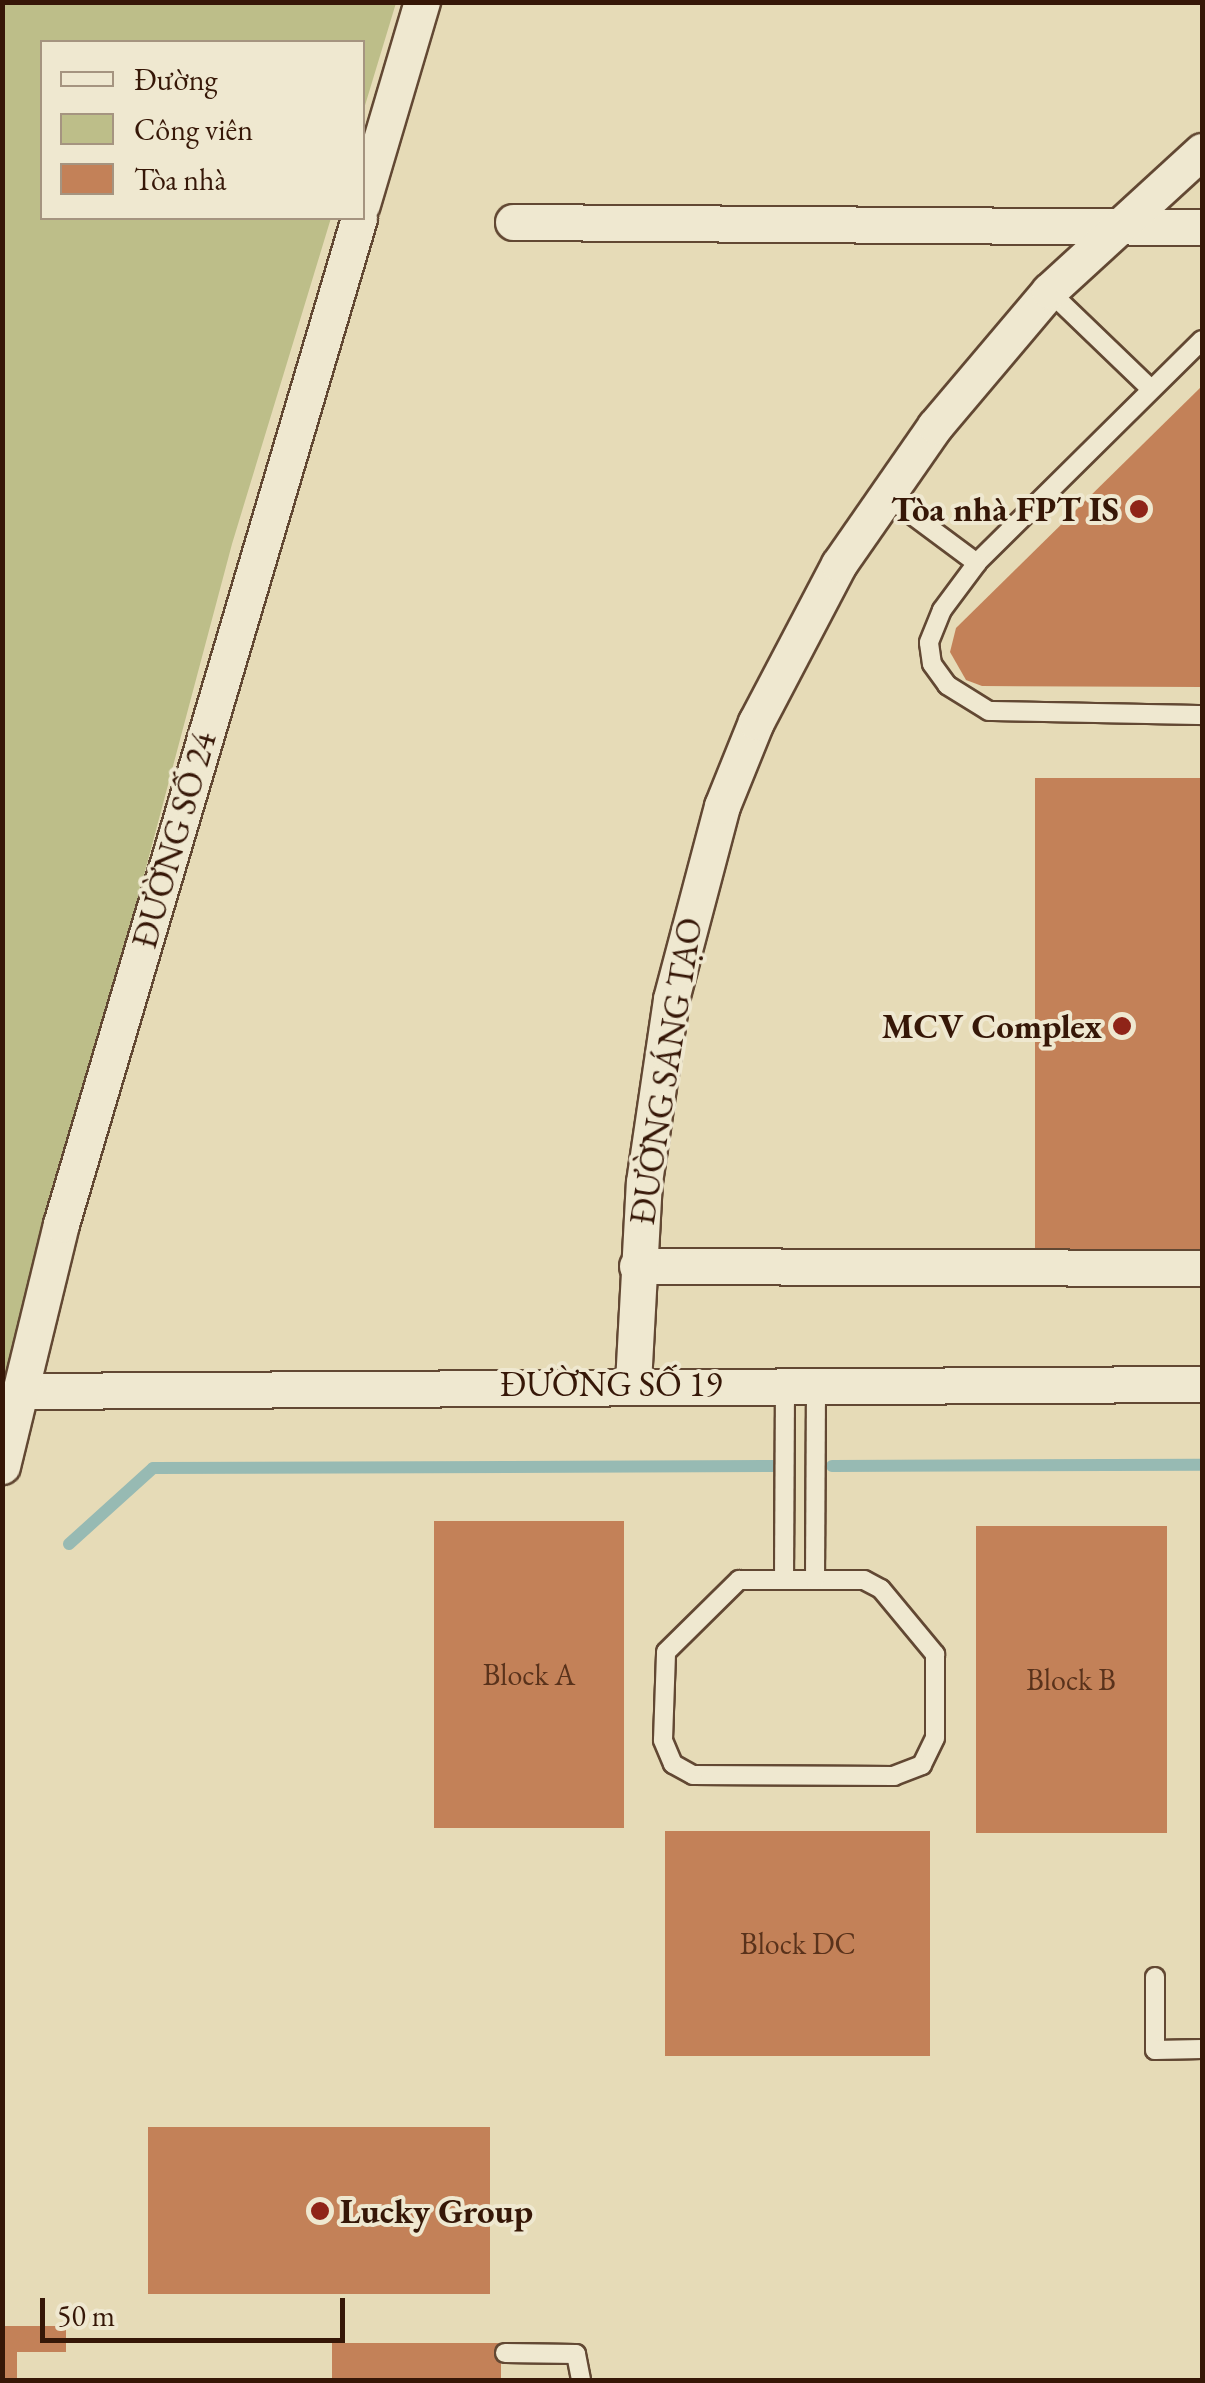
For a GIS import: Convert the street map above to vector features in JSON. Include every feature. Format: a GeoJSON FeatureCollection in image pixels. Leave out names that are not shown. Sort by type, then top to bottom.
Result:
{"type":"FeatureCollection","features":[{"type":"Feature","properties":{"kind":"street"},"geometry":{"type":"LineString","coordinates":[[365,194],[422,2]]}},
{"type":"Feature","properties":{"kind":"street","name":"ĐƯỜNG SÁNG TẠO"},"geometry":{"type":"LineString","coordinates":[[632,1383],[637,1266],[671,999],[722,806],[795,640],[884,494],[1049,291],[1202,151]]}},
{"type":"Feature","properties":{"kind":"street","name":"ĐƯỜNG SỐ 24"},"geometry":{"type":"LineString","coordinates":[[2,1466],[61,1224],[358,220]]}},
{"type":"Feature","properties":{"kind":"street"},"geometry":{"type":"LineString","coordinates":[[513,222],[1202,227]]}},
{"type":"Feature","properties":{"kind":"street"},"geometry":{"type":"LineString","coordinates":[[637,1266],[1202,1268]]}},
{"type":"Feature","properties":{"kind":"street","name":"ĐƯỜNG SỐ 19"},"geometry":{"type":"LineString","coordinates":[[20,1391],[632,1383],[1202,1384]]}},
{"type":"Feature","properties":{"kind":"lane"},"geometry":{"type":"LineString","coordinates":[[1049,291],[1151,388]]}},
{"type":"Feature","properties":{"kind":"lane"},"geometry":{"type":"LineString","coordinates":[[1202,340],[976,563],[942,610],[929,644],[936,672],[969,703],[1001,713],[1202,715]]}},
{"type":"Feature","properties":{"kind":"lane"},"geometry":{"type":"LineString","coordinates":[[884,494],[976,563]]}},
{"type":"Feature","properties":{"kind":"lane"},"geometry":{"type":"LineString","coordinates":[[784,1579],[800,1383]]}},
{"type":"Feature","properties":{"kind":"lane"},"geometry":{"type":"LineString","coordinates":[[800,1383],[815,1580]]}},
{"type":"Feature","properties":{"kind":"lane"},"geometry":{"type":"LineString","coordinates":[[739,1580],[815,1580],[873,1582],[931,1644],[935,1738],[928,1759],[894,1776],[684,1772],[664,1746],[668,1646],[739,1580]]}},
{"type":"Feature","properties":{"kind":"lane"},"geometry":{"type":"LineString","coordinates":[[1155,1977],[1155,2050],[1202,2050]]}},
{"type":"Feature","properties":{"kind":"lane"},"geometry":{"type":"LineString","coordinates":[[506,2353],[576,2354],[581,2380]]}},
{"type":"Feature","properties":{"kind":"green space"},"geometry":{"type":"Polygon","coordinates":[[[3,3],[396,3],[365,105],[365,40],[40,40],[40,220],[330,220],[232,544],[3,1406],[3,3]]]}},
{"type":"Feature","properties":{"kind":"building","name":"Tòa nhà FPT IS"},"geometry":{"type":"Polygon","coordinates":[[[1202,386],[1202,687],[982,686],[966,680],[950,652],[956,628],[1202,386]]]}},
{"type":"Feature","properties":{"kind":"building","name":"MCV Complex"},"geometry":{"type":"Polygon","coordinates":[[[1035,778],[1202,778],[1202,1268],[1035,1268],[1035,778]]]}},
{"type":"Feature","properties":{"kind":"building"},"geometry":{"type":"Polygon","coordinates":[[[434,1521],[624,1521],[624,1828],[434,1828],[434,1521]]]}},
{"type":"Feature","properties":{"kind":"building"},"geometry":{"type":"Polygon","coordinates":[[[976,1526],[1167,1526],[1167,1833],[976,1833],[976,1526]]]}},
{"type":"Feature","properties":{"kind":"building"},"geometry":{"type":"Polygon","coordinates":[[[665,1831],[930,1831],[930,2056],[665,2056],[665,1831]]]}},
{"type":"Feature","properties":{"kind":"building","name":"Lucky Group"},"geometry":{"type":"Polygon","coordinates":[[[148,2127],[490,2127],[490,2294],[148,2294],[148,2127]]]}},
{"type":"Feature","properties":{"kind":"building"},"geometry":{"type":"Polygon","coordinates":[[[2,2326],[66,2326],[66,2352],[17,2352],[17,2380],[2,2380],[2,2326]]]}},
{"type":"Feature","properties":{"kind":"building"},"geometry":{"type":"Polygon","coordinates":[[[332,2343],[501,2343],[501,2380],[332,2380],[332,2343]]]}},
{"type":"Feature","properties":{"kind":"waterway"},"geometry":{"type":"LineString","coordinates":[[832,1466],[1202,1465]]}},
{"type":"Feature","properties":{"kind":"waterway"},"geometry":{"type":"LineString","coordinates":[[69,1544],[153,1468],[773,1466]]}},
{"type":"Feature","properties":{"kind":"place","name":"Tòa nhà FPT IS"},"geometry":{"type":"Point","coordinates":[1139,509]}},
{"type":"Feature","properties":{"kind":"place","name":"MCV Complex"},"geometry":{"type":"Point","coordinates":[1122,1026]}},
{"type":"Feature","properties":{"kind":"place","name":"Lucky Group"},"geometry":{"type":"Point","coordinates":[320,2211]}}]}
